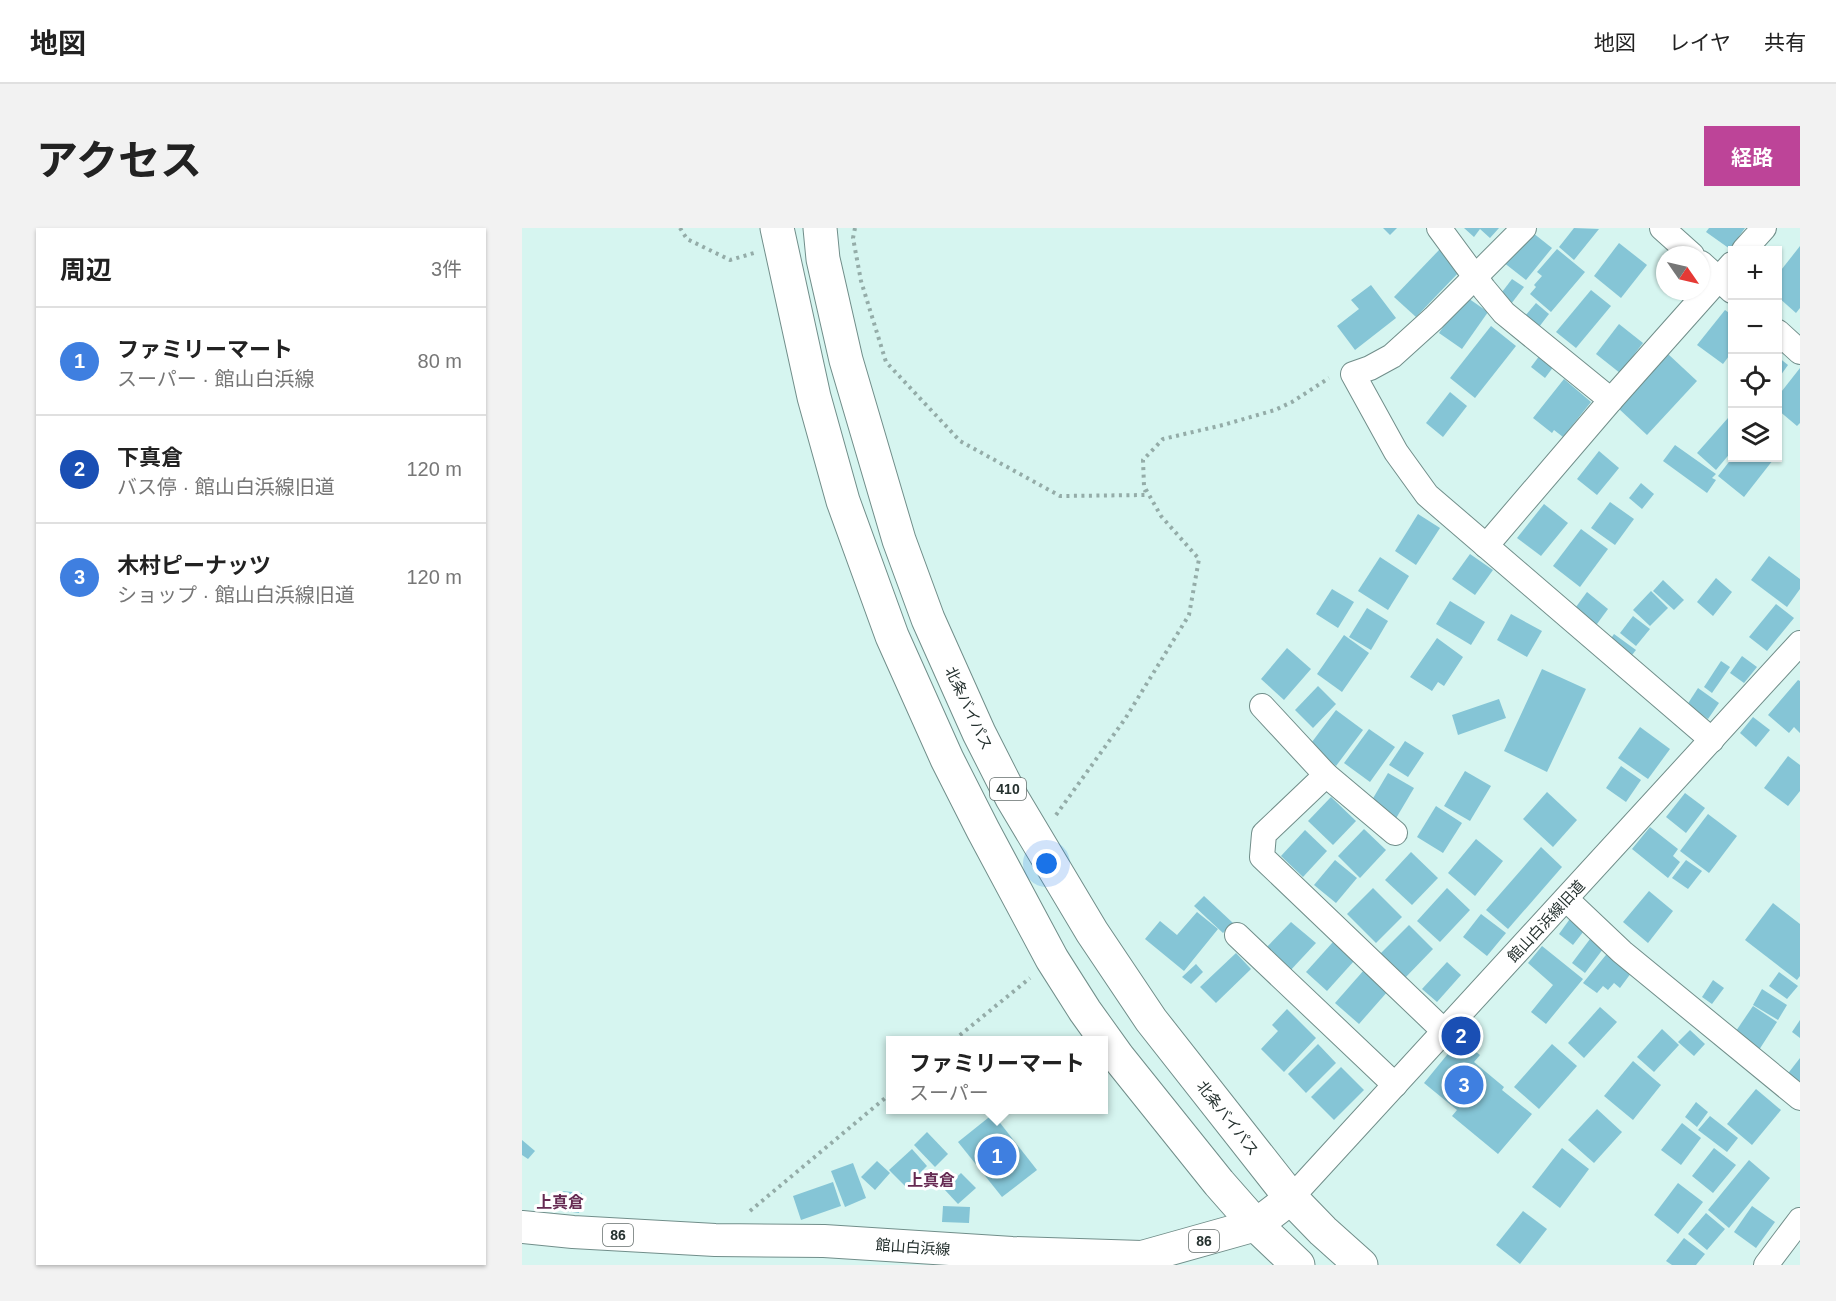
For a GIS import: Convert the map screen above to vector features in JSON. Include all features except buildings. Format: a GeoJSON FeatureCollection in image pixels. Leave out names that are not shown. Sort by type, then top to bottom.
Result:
{"type":"FeatureCollection","features":[{"type":"Feature","properties":{"kind":"highway","name":"北条バイパス"},"geometry":{"type":"LineString","coordinates":[[820,228],[823,259],[846,360],[899,540],[928,619],[979,733],[1012,798],[1092,932],[1151,1020],[1291,1198],[1361,1265]]}},
{"type":"Feature","properties":{"kind":"highway","name":"410"},"geometry":{"type":"LineString","coordinates":[[778,237],[814,397],[843,501],[892,636],[952,769],[1004,871],[1052,959],[1103,1036]]}},
{"type":"Feature","properties":{"kind":"highway","name":"410"},"geometry":{"type":"LineString","coordinates":[[1108,1043],[1219,1183],[1256,1225],[1298,1265]]}},
{"type":"Feature","properties":{"kind":"main road","name":"館山白浜線"},"geometry":{"type":"LineString","coordinates":[[522,1227],[715,1240],[824,1241],[1012,1253],[1142,1257],[1256,1225],[1291,1198]]}},
{"type":"Feature","properties":{"kind":"street"},"geometry":{"type":"LineString","coordinates":[[1439,228],[1504,313],[1611,399]]}},
{"type":"Feature","properties":{"kind":"street"},"geometry":{"type":"LineString","coordinates":[[1524,228],[1392,356],[1353,374],[1396,452],[1428,495],[1712,740]]}},
{"type":"Feature","properties":{"kind":"street"},"geometry":{"type":"LineString","coordinates":[[1662,228],[1682,246]]}},
{"type":"Feature","properties":{"kind":"street"},"geometry":{"type":"LineString","coordinates":[[1748,246],[1764,228]]}},
{"type":"Feature","properties":{"kind":"street"},"geometry":{"type":"LineString","coordinates":[[1486,546],[1611,399],[1728,278],[1710,268]]}},
{"type":"Feature","properties":{"kind":"street"},"geometry":{"type":"LineString","coordinates":[[1782,336],[1800,352]]}},
{"type":"Feature","properties":{"kind":"street","name":"館山白浜線旧道"},"geometry":{"type":"LineString","coordinates":[[1291,1198],[1800,643]]}},
{"type":"Feature","properties":{"kind":"street"},"geometry":{"type":"LineString","coordinates":[[1262,706],[1326,776],[1395,833]]}},
{"type":"Feature","properties":{"kind":"street"},"geometry":{"type":"LineString","coordinates":[[1326,776],[1264,834],[1262,857],[1444,1031]]}},
{"type":"Feature","properties":{"kind":"street"},"geometry":{"type":"LineString","coordinates":[[1566,899],[1622,952],[1800,1098]]}},
{"type":"Feature","properties":{"kind":"street"},"geometry":{"type":"LineString","coordinates":[[1237,935],[1395,1084]]}},
{"type":"Feature","properties":{"kind":"street"},"geometry":{"type":"LineString","coordinates":[[1766,1265],[1800,1220]]}},
{"type":"Feature","properties":{"kind":"path"},"geometry":{"type":"LineString","coordinates":[[680,228],[687,239],[730,260],[778,237]]}},
{"type":"Feature","properties":{"kind":"path"},"geometry":{"type":"LineString","coordinates":[[855,228],[853,238],[861,281],[886,362],[960,441],[1060,496],[1146,495],[1143,460],[1163,439],[1275,410],[1312,390],[1341,369],[1353,374]]}},
{"type":"Feature","properties":{"kind":"path"},"geometry":{"type":"LineString","coordinates":[[1038,840],[1125,719],[1189,615],[1199,559],[1161,516],[1144,486]]}},
{"type":"Feature","properties":{"kind":"path"},"geometry":{"type":"LineString","coordinates":[[960,1036],[1052,959]]}},
{"type":"Feature","properties":{"kind":"path"},"geometry":{"type":"LineString","coordinates":[[715,1240],[886,1098]]}},
{"type":"Feature","properties":{"kind":"place","name":"下真倉"},"geometry":{"type":"Point","coordinates":[1461,1036]}},
{"type":"Feature","properties":{"kind":"place","name":"木村ピーナッツ"},"geometry":{"type":"Point","coordinates":[1464,1085]}},
{"type":"Feature","properties":{"kind":"place","name":"ファミリーマート"},"geometry":{"type":"Point","coordinates":[997,1156]}},
{"type":"Feature","properties":{"kind":"district","name":"上真倉"},"geometry":{"type":"Point","coordinates":[931,1180]}},
{"type":"Feature","properties":{"kind":"district","name":"上真倉"},"geometry":{"type":"Point","coordinates":[560,1202]}}]}
